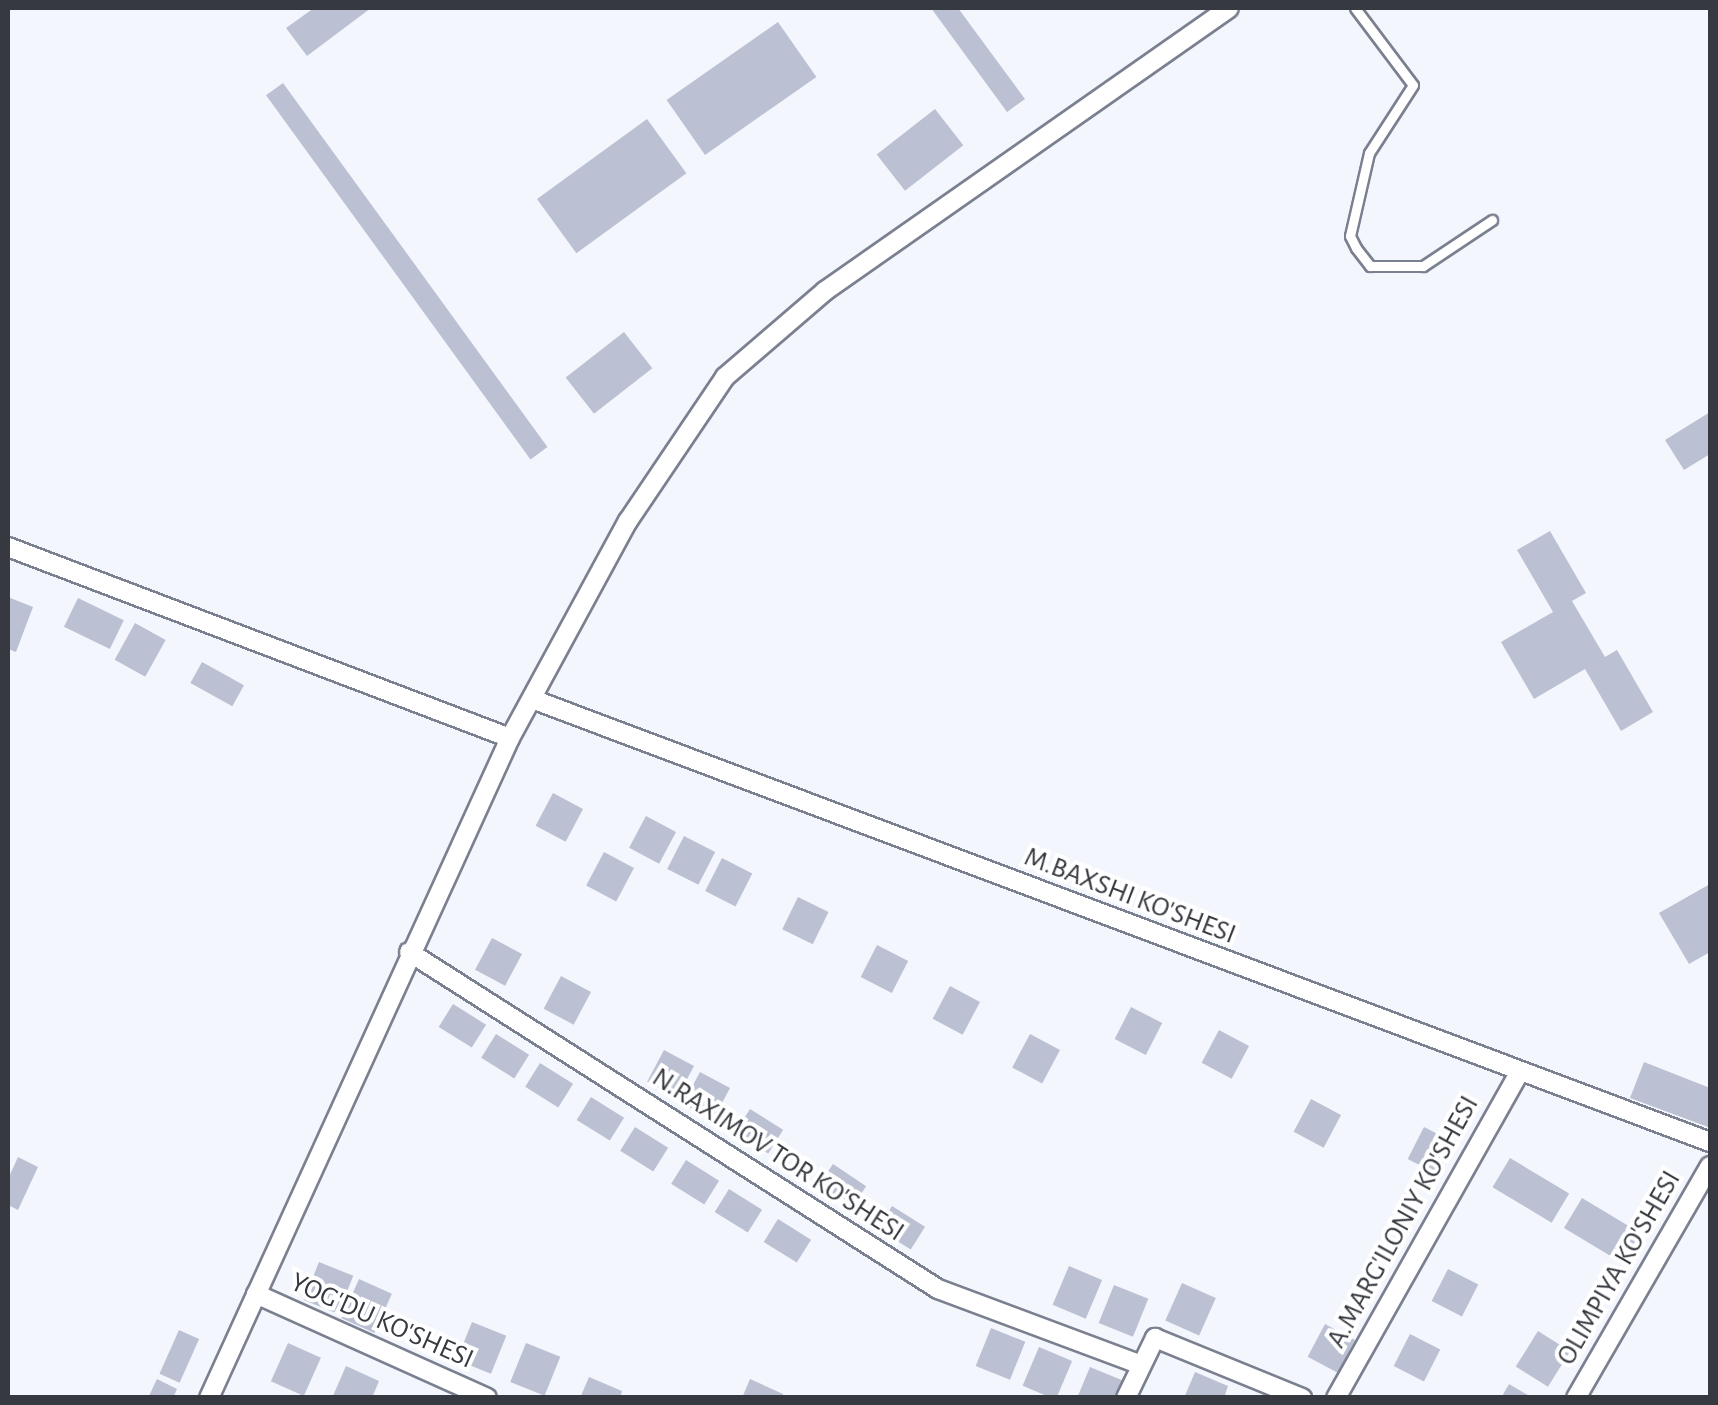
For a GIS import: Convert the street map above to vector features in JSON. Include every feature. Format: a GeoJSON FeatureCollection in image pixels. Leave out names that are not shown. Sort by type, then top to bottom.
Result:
{"type":"FeatureCollection","features":[{"type":"Feature","properties":{"kind":"street"},"geometry":{"type":"LineString","coordinates":[[209,1398],[409,952],[510,738],[628,521],[724,377],[825,291],[1229,8]]}},
{"type":"Feature","properties":{"kind":"street"},"geometry":{"type":"LineString","coordinates":[[8,547],[510,738]]}},
{"type":"Feature","properties":{"kind":"street","name":"M.BAXSHI KO'SHESI"},"geometry":{"type":"LineString","coordinates":[[532,698],[1710,1142]]}},
{"type":"Feature","properties":{"kind":"street","name":"N.RAXIMOV TOR KO'SHESI"},"geometry":{"type":"LineString","coordinates":[[409,952],[938,1288],[1139,1364]]}},
{"type":"Feature","properties":{"kind":"street","name":"A.MARG'ILONIY KO'SHESI"},"geometry":{"type":"LineString","coordinates":[[1336,1398],[1519,1073]]}},
{"type":"Feature","properties":{"kind":"street","name":"OLIMPIYA KO'SHESI"},"geometry":{"type":"LineString","coordinates":[[1576,1398],[1710,1166]]}},
{"type":"Feature","properties":{"kind":"street","name":"YOG'DU KO'SHESI"},"geometry":{"type":"LineString","coordinates":[[256,1294],[486,1398]]}},
{"type":"Feature","properties":{"kind":"street"},"geometry":{"type":"LineString","coordinates":[[1126,1398],[1139,1364],[1155,1338],[1302,1398]]}},
{"type":"Feature","properties":{"kind":"lane"},"geometry":{"type":"LineString","coordinates":[[1355,8],[1413,85],[1370,153],[1350,236],[1356,248],[1370,266],[1422,266],[1492,220]]}},
{"type":"Feature","properties":{"kind":"building"},"geometry":{"type":"Polygon","coordinates":[[[314,8],[371,8],[307,56],[286,28],[314,8]]]}},
{"type":"Feature","properties":{"kind":"building"},"geometry":{"type":"Polygon","coordinates":[[[931,8],[958,8],[1025,99],[1007,112],[931,8]]]}},
{"type":"Feature","properties":{"kind":"building"},"geometry":{"type":"Polygon","coordinates":[[[778,22],[816,77],[705,155],[667,100],[778,22]]]}},
{"type":"Feature","properties":{"kind":"building"},"geometry":{"type":"Polygon","coordinates":[[[283,83],[548,447],[531,459],[266,95],[283,83]]]}},
{"type":"Feature","properties":{"kind":"building"},"geometry":{"type":"Polygon","coordinates":[[[935,109],[963,145],[905,191],[877,155],[935,109]]]}},
{"type":"Feature","properties":{"kind":"building"},"geometry":{"type":"Polygon","coordinates":[[[647,119],[686,173],[576,253],[537,199],[647,119]]]}},
{"type":"Feature","properties":{"kind":"building"},"geometry":{"type":"Polygon","coordinates":[[[624,332],[652,368],[594,414],[566,378],[624,332]]]}},
{"type":"Feature","properties":{"kind":"building"},"geometry":{"type":"Polygon","coordinates":[[[1710,412],[1710,454],[1684,470],[1665,440],[1710,412]]]}},
{"type":"Feature","properties":{"kind":"building"},"geometry":{"type":"Polygon","coordinates":[[[1550,531],[1586,593],[1572,601],[1605,657],[1617,650],[1653,712],[1621,731],[1585,669],[1534,699],[1501,642],[1553,612],[1517,550],[1550,531]]]}},
{"type":"Feature","properties":{"kind":"building"},"geometry":{"type":"Polygon","coordinates":[[[8,597],[33,607],[16,652],[8,649],[8,597]]]}},
{"type":"Feature","properties":{"kind":"building"},"geometry":{"type":"Polygon","coordinates":[[[78,598],[124,620],[110,649],[64,627],[78,598]]]}},
{"type":"Feature","properties":{"kind":"building"},"geometry":{"type":"Polygon","coordinates":[[[135,623],[166,640],[145,677],[115,660],[135,623]]]}},
{"type":"Feature","properties":{"kind":"building"},"geometry":{"type":"Polygon","coordinates":[[[202,662],[244,685],[232,706],[190,683],[202,662]]]}},
{"type":"Feature","properties":{"kind":"building"},"geometry":{"type":"Polygon","coordinates":[[[553,793],[583,809],[566,842],[536,826],[553,793]]]}},
{"type":"Feature","properties":{"kind":"building"},"geometry":{"type":"Polygon","coordinates":[[[646,816],[676,832],[659,864],[629,848],[646,816]]]}},
{"type":"Feature","properties":{"kind":"building"},"geometry":{"type":"Polygon","coordinates":[[[684,836],[715,852],[698,885],[667,869],[684,836]]]}},
{"type":"Feature","properties":{"kind":"building"},"geometry":{"type":"Polygon","coordinates":[[[604,852],[634,868],[616,902],[586,886],[604,852]]]}},
{"type":"Feature","properties":{"kind":"building"},"geometry":{"type":"Polygon","coordinates":[[[722,858],[752,873],[735,906],[705,891],[722,858]]]}},
{"type":"Feature","properties":{"kind":"building"},"geometry":{"type":"Polygon","coordinates":[[[1710,884],[1710,952],[1689,964],[1659,913],[1710,884]]]}},
{"type":"Feature","properties":{"kind":"building"},"geometry":{"type":"Polygon","coordinates":[[[798,897],[829,912],[813,944],[782,929],[798,897]]]}},
{"type":"Feature","properties":{"kind":"building"},"geometry":{"type":"Polygon","coordinates":[[[492,938],[522,954],[505,986],[475,970],[492,938]]]}},
{"type":"Feature","properties":{"kind":"building"},"geometry":{"type":"Polygon","coordinates":[[[877,945],[908,961],[892,993],[861,977],[877,945]]]}},
{"type":"Feature","properties":{"kind":"building"},"geometry":{"type":"Polygon","coordinates":[[[561,976],[591,992],[574,1025],[544,1009],[561,976]]]}},
{"type":"Feature","properties":{"kind":"building"},"geometry":{"type":"Polygon","coordinates":[[[950,986],[980,1002],[963,1035],[933,1019],[950,986]]]}},
{"type":"Feature","properties":{"kind":"building"},"geometry":{"type":"Polygon","coordinates":[[[453,1004],[486,1025],[472,1048],[439,1027],[453,1004]]]}},
{"type":"Feature","properties":{"kind":"building"},"geometry":{"type":"Polygon","coordinates":[[[1131,1007],[1162,1023],[1146,1055],[1115,1039],[1131,1007]]]}},
{"type":"Feature","properties":{"kind":"building"},"geometry":{"type":"Polygon","coordinates":[[[1219,1030],[1249,1046],[1232,1079],[1202,1063],[1219,1030]]]}},
{"type":"Feature","properties":{"kind":"building"},"geometry":{"type":"Polygon","coordinates":[[[496,1034],[529,1055],[514,1078],[481,1058],[496,1034]]]}},
{"type":"Feature","properties":{"kind":"building"},"geometry":{"type":"Polygon","coordinates":[[[1030,1034],[1060,1050],[1042,1084],[1012,1068],[1030,1034]]]}},
{"type":"Feature","properties":{"kind":"building"},"geometry":{"type":"Polygon","coordinates":[[[664,1050],[694,1066],[677,1098],[647,1082],[664,1050]]]}},
{"type":"Feature","properties":{"kind":"building"},"geometry":{"type":"Polygon","coordinates":[[[1644,1062],[1710,1088],[1708,1127],[1630,1098],[1644,1062]]]}},
{"type":"Feature","properties":{"kind":"building"},"geometry":{"type":"Polygon","coordinates":[[[540,1063],[573,1084],[558,1107],[525,1087],[540,1063]]]}},
{"type":"Feature","properties":{"kind":"building"},"geometry":{"type":"Polygon","coordinates":[[[700,1072],[730,1088],[713,1120],[683,1104],[700,1072]]]}},
{"type":"Feature","properties":{"kind":"building"},"geometry":{"type":"Polygon","coordinates":[[[591,1097],[624,1118],[610,1141],[577,1120],[591,1097]]]}},
{"type":"Feature","properties":{"kind":"building"},"geometry":{"type":"Polygon","coordinates":[[[1311,1099],[1341,1115],[1324,1148],[1294,1132],[1311,1099]]]}},
{"type":"Feature","properties":{"kind":"building"},"geometry":{"type":"Polygon","coordinates":[[[750,1109],[783,1130],[768,1153],[735,1133],[750,1109]]]}},
{"type":"Feature","properties":{"kind":"building"},"geometry":{"type":"Polygon","coordinates":[[[635,1127],[668,1148],[653,1171],[620,1151],[635,1127]]]}},
{"type":"Feature","properties":{"kind":"building"},"geometry":{"type":"Polygon","coordinates":[[[1424,1127],[1454,1142],[1438,1175],[1408,1159],[1424,1127]]]}},
{"type":"Feature","properties":{"kind":"building"},"geometry":{"type":"Polygon","coordinates":[[[18,1157],[38,1167],[18,1210],[8,1205],[8,1179],[18,1157]]]}},
{"type":"Feature","properties":{"kind":"building"},"geometry":{"type":"Polygon","coordinates":[[[1510,1158],[1569,1194],[1552,1223],[1492,1187],[1510,1158]]]}},
{"type":"Feature","properties":{"kind":"building"},"geometry":{"type":"Polygon","coordinates":[[[686,1160],[719,1181],[704,1204],[671,1184],[686,1160]]]}},
{"type":"Feature","properties":{"kind":"building"},"geometry":{"type":"Polygon","coordinates":[[[833,1164],[866,1186],[851,1210],[817,1187],[833,1164]]]}},
{"type":"Feature","properties":{"kind":"building"},"geometry":{"type":"Polygon","coordinates":[[[729,1189],[762,1210],[748,1233],[715,1212],[729,1189]]]}},
{"type":"Feature","properties":{"kind":"building"},"geometry":{"type":"Polygon","coordinates":[[[1582,1198],[1640,1233],[1622,1263],[1564,1228],[1582,1198]]]}},
{"type":"Feature","properties":{"kind":"building"},"geometry":{"type":"Polygon","coordinates":[[[892,1206],[925,1227],[911,1250],[878,1229],[892,1206]]]}},
{"type":"Feature","properties":{"kind":"building"},"geometry":{"type":"Polygon","coordinates":[[[778,1219],[811,1240],[797,1263],[764,1242],[778,1219]]]}},
{"type":"Feature","properties":{"kind":"building"},"geometry":{"type":"Polygon","coordinates":[[[319,1262],[353,1276],[338,1314],[304,1300],[319,1262]]]}},
{"type":"Feature","properties":{"kind":"building"},"geometry":{"type":"Polygon","coordinates":[[[1069,1266],[1102,1280],[1086,1319],[1053,1305],[1069,1266]]]}},
{"type":"Feature","properties":{"kind":"building"},"geometry":{"type":"Polygon","coordinates":[[[1448,1269],[1478,1284],[1462,1317],[1432,1301],[1448,1269]]]}},
{"type":"Feature","properties":{"kind":"building"},"geometry":{"type":"Polygon","coordinates":[[[359,1279],[392,1294],[374,1333],[342,1318],[359,1279]]]}},
{"type":"Feature","properties":{"kind":"building"},"geometry":{"type":"Polygon","coordinates":[[[1182,1283],[1216,1298],[1199,1336],[1165,1320],[1182,1283]]]}},
{"type":"Feature","properties":{"kind":"building"},"geometry":{"type":"Polygon","coordinates":[[[1114,1285],[1148,1299],[1133,1337],[1099,1323],[1114,1285]]]}},
{"type":"Feature","properties":{"kind":"building"},"geometry":{"type":"Polygon","coordinates":[[[472,1322],[506,1336],[491,1374],[457,1360],[472,1322]]]}},
{"type":"Feature","properties":{"kind":"building"},"geometry":{"type":"Polygon","coordinates":[[[1325,1324],[1355,1340],[1338,1373],[1308,1357],[1325,1324]]]}},
{"type":"Feature","properties":{"kind":"building"},"geometry":{"type":"Polygon","coordinates":[[[991,1328],[1025,1342],[1010,1380],[976,1366],[991,1328]]]}},
{"type":"Feature","properties":{"kind":"building"},"geometry":{"type":"Polygon","coordinates":[[[179,1330],[199,1339],[180,1383],[159,1374],[179,1330]]]}},
{"type":"Feature","properties":{"kind":"building"},"geometry":{"type":"Polygon","coordinates":[[[1538,1331],[1570,1351],[1548,1387],[1516,1367],[1538,1331]]]}},
{"type":"Feature","properties":{"kind":"building"},"geometry":{"type":"Polygon","coordinates":[[[1410,1334],[1440,1349],[1424,1382],[1394,1366],[1410,1334]]]}},
{"type":"Feature","properties":{"kind":"building"},"geometry":{"type":"Polygon","coordinates":[[[288,1343],[321,1358],[304,1396],[271,1381],[288,1343]]]}},
{"type":"Feature","properties":{"kind":"building"},"geometry":{"type":"Polygon","coordinates":[[[526,1343],[560,1357],[545,1396],[510,1382],[526,1343]]]}},
{"type":"Feature","properties":{"kind":"building"},"geometry":{"type":"Polygon","coordinates":[[[1039,1347],[1072,1361],[1056,1398],[1023,1386],[1039,1347]]]}},
{"type":"Feature","properties":{"kind":"building"},"geometry":{"type":"Polygon","coordinates":[[[346,1366],[379,1381],[372,1398],[332,1398],[346,1366]]]}},
{"type":"Feature","properties":{"kind":"building"},"geometry":{"type":"Polygon","coordinates":[[[1090,1367],[1124,1381],[1117,1398],[1077,1398],[1090,1367]]]}},
{"type":"Feature","properties":{"kind":"building"},"geometry":{"type":"Polygon","coordinates":[[[1195,1372],[1228,1386],[1224,1398],[1184,1398],[1195,1372]]]}},
{"type":"Feature","properties":{"kind":"building"},"geometry":{"type":"Polygon","coordinates":[[[589,1377],[622,1391],[620,1398],[580,1398],[589,1377]]]}},
{"type":"Feature","properties":{"kind":"building"},"geometry":{"type":"Polygon","coordinates":[[[157,1379],[177,1389],[173,1398],[148,1398],[157,1379]]]}},
{"type":"Feature","properties":{"kind":"building"},"geometry":{"type":"Polygon","coordinates":[[[750,1379],[783,1394],[782,1398],[742,1398],[750,1379]]]}},
{"type":"Feature","properties":{"kind":"building"},"geometry":{"type":"Polygon","coordinates":[[[1509,1384],[1533,1398],[1501,1398],[1509,1384]]]}}]}
